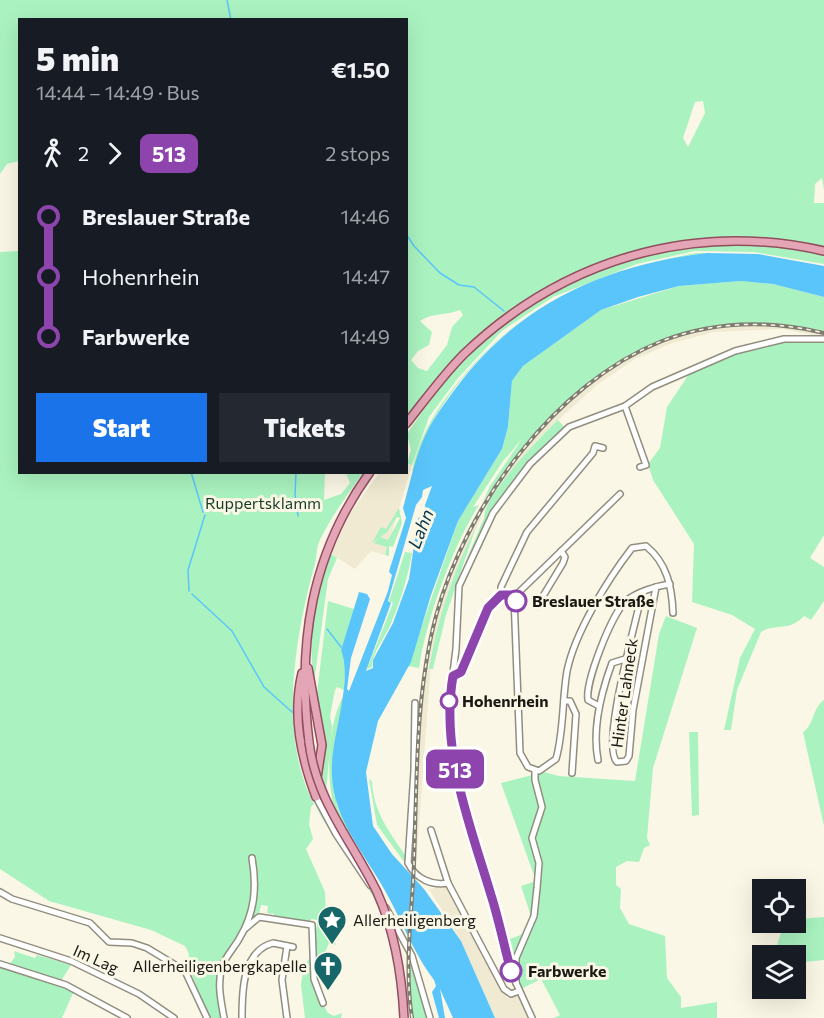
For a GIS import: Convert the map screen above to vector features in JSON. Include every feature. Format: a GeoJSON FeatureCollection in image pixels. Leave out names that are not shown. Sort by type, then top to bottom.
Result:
{"type":"FeatureCollection","features":[{"type":"Feature","properties":{"kind":"main road"},"geometry":{"type":"LineString","coordinates":[[408,422],[456,363],[492,329],[539,295],[593,270],[666,247],[711,240],[775,242],[824,251]]}},
{"type":"Feature","properties":{"kind":"main road"},"geometry":{"type":"LineString","coordinates":[[369,474],[342,517],[322,562],[310,611],[306,659],[309,742],[315,772],[326,803],[371,881],[389,923],[399,964],[404,1018]]}},
{"type":"Feature","properties":{"kind":"main road"},"geometry":{"type":"LineString","coordinates":[[306,659],[300,684],[298,725],[303,759],[316,797]]}},
{"type":"Feature","properties":{"kind":"main road"},"geometry":{"type":"LineString","coordinates":[[306,659],[322,745],[316,797]]}},
{"type":"Feature","properties":{"kind":"street"},"geometry":{"type":"LineString","coordinates":[[532,1018],[516,983],[452,759],[448,713],[453,676],[457,590],[493,513],[530,464],[556,437],[578,422],[625,406],[661,382],[735,351],[784,339],[824,339]]}},
{"type":"Feature","properties":{"kind":"street"},"geometry":{"type":"LineString","coordinates":[[625,406],[644,452],[646,465],[639,467]]}},
{"type":"Feature","properties":{"kind":"street"},"geometry":{"type":"LineString","coordinates":[[453,676],[461,672],[488,608],[501,595],[501,588],[527,532],[593,453],[595,446],[603,448]]}},
{"type":"Feature","properties":{"kind":"street"},"geometry":{"type":"LineString","coordinates":[[535,771],[523,761],[520,753],[514,597],[620,494]]}},
{"type":"Feature","properties":{"kind":"street"},"geometry":{"type":"LineString","coordinates":[[535,771],[546,769],[556,759],[571,659],[587,620],[632,548],[646,546],[665,570],[670,584],[673,613]]}},
{"type":"Feature","properties":{"kind":"street"},"geometry":{"type":"LineString","coordinates":[[537,606],[563,563],[565,557],[561,551]]}},
{"type":"Feature","properties":{"kind":"street","name":"Hinter Lahneck"},"geometry":{"type":"LineString","coordinates":[[599,706],[588,700],[588,689],[604,644],[624,603],[656,587],[670,584]]}},
{"type":"Feature","properties":{"kind":"street","name":"Hinter Lahneck"},"geometry":{"type":"LineString","coordinates":[[642,593],[615,712],[613,754],[617,762],[622,763],[629,756],[633,710],[656,587]]}},
{"type":"Feature","properties":{"kind":"street"},"geometry":{"type":"LineString","coordinates":[[501,595],[514,597]]}},
{"type":"Feature","properties":{"kind":"street","name":"Hinter Lahneck"},"geometry":{"type":"LineString","coordinates":[[598,760],[599,706],[612,663],[626,659]]}},
{"type":"Feature","properties":{"kind":"street"},"geometry":{"type":"LineString","coordinates":[[564,700],[570,701],[576,714],[572,773]]}},
{"type":"Feature","properties":{"kind":"street"},"geometry":{"type":"LineString","coordinates":[[415,703],[414,771],[408,863],[418,876],[432,884],[448,883]]}},
{"type":"Feature","properties":{"kind":"street"},"geometry":{"type":"LineString","coordinates":[[516,983],[516,958],[534,916],[537,888],[539,863],[532,838],[542,807],[535,771]]}},
{"type":"Feature","properties":{"kind":"street"},"geometry":{"type":"LineString","coordinates":[[316,797],[336,834],[385,907],[412,956],[430,1018]]}},
{"type":"Feature","properties":{"kind":"street"},"geometry":{"type":"LineString","coordinates":[[431,830],[448,883],[504,989],[511,994],[519,991]]}},
{"type":"Feature","properties":{"kind":"street"},"geometry":{"type":"LineString","coordinates":[[244,932],[256,885],[252,858]]}},
{"type":"Feature","properties":{"kind":"street"},"geometry":{"type":"LineString","coordinates":[[0,892],[12,899],[90,923],[109,942],[132,943],[170,960],[188,974],[207,1018]]}},
{"type":"Feature","properties":{"kind":"street"},"geometry":{"type":"LineString","coordinates":[[224,1018],[219,985],[222,967],[244,932],[259,917],[312,924],[314,979],[323,1003]]}},
{"type":"Feature","properties":{"kind":"street","name":"Im Lag"},"geometry":{"type":"LineString","coordinates":[[0,938],[71,961],[138,994],[174,1018]]}},
{"type":"Feature","properties":{"kind":"street"},"geometry":{"type":"LineString","coordinates":[[242,1018],[245,981],[252,960],[267,945],[290,947],[282,980],[287,1018]]}},
{"type":"Feature","properties":{"kind":"street"},"geometry":{"type":"LineString","coordinates":[[0,964],[66,985],[127,1018]]}},
{"type":"Feature","properties":{"kind":"shaded area"},"geometry":{"type":"Polygon","coordinates":[[[753,322],[802,326],[824,331],[824,337],[782,329],[714,332],[672,343],[635,359],[598,384],[543,434],[519,461],[483,512],[482,504],[534,435],[579,392],[613,365],[650,344],[687,331],[753,322]]]}},
{"type":"Feature","properties":{"kind":"shaded area"},"geometry":{"type":"Polygon","coordinates":[[[408,464],[412,465],[385,555],[371,551],[355,569],[331,554],[350,514],[378,474],[408,474],[408,464]]]}},
{"type":"Feature","properties":{"kind":"shaded area"},"geometry":{"type":"Polygon","coordinates":[[[480,507],[481,518],[452,580],[432,650],[416,866],[411,864],[423,668],[437,603],[462,541],[480,507]]]}},
{"type":"Feature","properties":{"kind":"shaded area"},"geometry":{"type":"Polygon","coordinates":[[[447,886],[507,998],[519,996],[528,1018],[495,1018],[461,941],[429,889],[447,886]]]}},
{"type":"Feature","properties":{"kind":"green space"},"geometry":{"type":"Polygon","coordinates":[[[0,0],[824,0],[824,190],[822,178],[815,184],[814,203],[824,203],[824,248],[781,241],[737,238],[694,241],[650,248],[608,260],[568,276],[529,297],[494,323],[459,356],[408,414],[408,18],[18,18],[18,161],[7,164],[0,174],[0,0]],[[703,101],[695,102],[683,138],[688,147],[705,113],[703,101]],[[460,310],[430,316],[420,321],[432,332],[429,345],[418,351],[411,360],[418,368],[427,371],[447,345],[452,327],[463,315],[460,310]]]}},
{"type":"Feature","properties":{"kind":"green space"},"geometry":{"type":"Polygon","coordinates":[[[757,243],[824,254],[824,264],[753,252],[695,251],[637,264],[553,297],[503,330],[458,378],[429,417],[412,465],[408,464],[411,450],[408,433],[434,395],[465,358],[512,317],[539,299],[596,270],[657,252],[705,244],[757,243]]]}},
{"type":"Feature","properties":{"kind":"green space","name":"Ruppertsklamm"},"geometry":{"type":"Polygon","coordinates":[[[18,251],[18,474],[325,474],[324,500],[341,494],[350,483],[346,474],[362,474],[334,515],[318,545],[302,619],[294,680],[295,741],[301,769],[315,805],[311,807],[309,824],[313,839],[306,849],[325,892],[326,914],[336,945],[329,943],[312,984],[320,1004],[323,1004],[328,1013],[334,1016],[342,1013],[341,1018],[305,1018],[301,985],[304,966],[311,956],[318,920],[311,919],[310,922],[274,917],[274,914],[267,913],[268,906],[261,905],[258,916],[239,941],[228,961],[223,981],[225,1018],[210,1018],[188,966],[189,954],[185,946],[151,930],[49,901],[0,869],[0,252],[18,251]]]}},
{"type":"Feature","properties":{"kind":"green space"},"geometry":{"type":"Polygon","coordinates":[[[707,253],[665,260],[638,267],[661,260],[707,253]]]}},
{"type":"Feature","properties":{"kind":"green space"},"geometry":{"type":"Polygon","coordinates":[[[741,281],[773,284],[824,297],[824,331],[769,324],[717,327],[670,339],[626,359],[585,387],[548,421],[513,460],[482,504],[490,486],[522,439],[503,461],[473,507],[479,505],[450,561],[434,606],[419,668],[408,666],[458,521],[502,449],[508,427],[512,381],[523,366],[601,310],[679,286],[741,281]]]}},
{"type":"Feature","properties":{"kind":"green space"},"geometry":{"type":"Polygon","coordinates":[[[519,323],[489,349],[462,379],[433,421],[412,472],[424,435],[444,401],[460,380],[484,353],[519,323]]]}},
{"type":"Feature","properties":{"kind":"green space"},"geometry":{"type":"Polygon","coordinates":[[[782,340],[824,341],[824,535],[810,558],[824,567],[824,601],[811,620],[804,616],[788,626],[761,632],[737,690],[731,730],[724,730],[740,658],[755,629],[732,615],[692,602],[694,544],[653,480],[648,464],[660,448],[667,407],[691,371],[735,353],[782,340]]]}},
{"type":"Feature","properties":{"kind":"green space"},"geometry":{"type":"Polygon","coordinates":[[[558,420],[565,428],[516,477],[489,516],[465,563],[486,508],[502,482],[558,420]]]}},
{"type":"Feature","properties":{"kind":"green space"},"geometry":{"type":"Polygon","coordinates":[[[399,508],[402,523],[393,547],[389,546],[389,556],[385,555],[387,547],[374,543],[380,538],[372,543],[381,527],[386,529],[399,508]],[[397,517],[387,532],[380,537],[388,540],[400,518],[397,517]]]}},
{"type":"Feature","properties":{"kind":"green space"},"geometry":{"type":"Polygon","coordinates":[[[476,527],[446,615],[433,669],[429,669],[436,632],[447,596],[476,527]]]}},
{"type":"Feature","properties":{"kind":"green space"},"geometry":{"type":"Polygon","coordinates":[[[405,552],[412,553],[401,596],[390,626],[374,655],[372,667],[367,669],[393,603],[389,601],[405,552]]]}},
{"type":"Feature","properties":{"kind":"green space"},"geometry":{"type":"Polygon","coordinates":[[[331,554],[337,558],[328,579],[314,683],[312,635],[314,618],[320,585],[331,554]]]}},
{"type":"Feature","properties":{"kind":"green space"},"geometry":{"type":"Polygon","coordinates":[[[328,601],[354,609],[341,650],[346,657],[344,690],[337,687],[335,690],[330,716],[332,727],[326,792],[321,775],[325,748],[317,693],[328,601]]]}},
{"type":"Feature","properties":{"kind":"green space"},"geometry":{"type":"Polygon","coordinates":[[[666,616],[697,628],[653,768],[647,838],[650,845],[644,848],[639,862],[627,861],[616,867],[616,885],[621,889],[620,908],[629,924],[665,936],[667,978],[681,997],[681,1008],[717,1002],[717,1018],[554,1018],[560,1015],[541,979],[521,989],[506,940],[522,934],[528,928],[532,919],[521,886],[536,881],[501,783],[544,772],[559,776],[635,781],[659,634],[666,616]]]}},
{"type":"Feature","properties":{"kind":"green space"},"geometry":{"type":"Polygon","coordinates":[[[344,695],[332,765],[337,806],[357,848],[337,814],[332,800],[330,781],[329,756],[332,729],[344,695]]]}},
{"type":"Feature","properties":{"kind":"green space"},"geometry":{"type":"Polygon","coordinates":[[[824,700],[824,826],[803,732],[810,725],[817,707],[824,700]]]}},
{"type":"Feature","properties":{"kind":"green space"},"geometry":{"type":"Polygon","coordinates":[[[689,732],[698,732],[699,815],[692,816],[689,732]]]}},
{"type":"Feature","properties":{"kind":"green space"},"geometry":{"type":"Polygon","coordinates":[[[369,779],[372,781],[379,813],[407,858],[408,867],[377,825],[369,779]]]}},
{"type":"Feature","properties":{"kind":"green space"},"geometry":{"type":"Polygon","coordinates":[[[335,837],[369,885],[382,912],[394,956],[400,1018],[395,967],[383,919],[374,898],[335,837]]]}},
{"type":"Feature","properties":{"kind":"green space"},"geometry":{"type":"Polygon","coordinates":[[[824,917],[824,960],[806,962],[806,945],[778,945],[781,933],[806,933],[806,919],[824,917]]]}},
{"type":"Feature","properties":{"kind":"green space"},"geometry":{"type":"Polygon","coordinates":[[[14,951],[71,965],[61,981],[9,965],[15,957],[14,951]]]}},
{"type":"Feature","properties":{"kind":"green space"},"geometry":{"type":"Polygon","coordinates":[[[410,959],[428,1018],[413,1018],[409,977],[410,959]]]}},
{"type":"Feature","properties":{"kind":"green space"},"geometry":{"type":"Polygon","coordinates":[[[0,966],[66,986],[74,991],[62,1018],[0,1018],[0,966]]]}},
{"type":"Feature","properties":{"kind":"water","name":"Lahn"},"geometry":{"type":"Polygon","coordinates":[[[707,253],[758,254],[824,266],[824,297],[773,284],[741,281],[679,286],[638,297],[601,310],[523,366],[512,381],[508,427],[502,449],[458,521],[431,595],[411,662],[378,721],[366,772],[373,826],[392,854],[424,889],[461,941],[495,1018],[453,1018],[440,989],[445,1018],[439,1018],[432,992],[436,986],[434,980],[343,820],[337,803],[332,765],[344,691],[344,662],[341,650],[359,592],[367,594],[370,599],[351,658],[347,689],[349,691],[388,591],[392,575],[389,572],[406,518],[403,508],[422,443],[440,410],[480,359],[507,333],[566,294],[633,267],[707,253]],[[432,486],[423,490],[422,497],[416,505],[388,601],[391,603],[366,671],[373,668],[373,660],[393,623],[409,579],[418,518],[427,515],[425,505],[432,486]]]}},
{"type":"Feature","properties":{"kind":"waterway"},"geometry":{"type":"LineString","coordinates":[[227,0],[231,18]]}},
{"type":"Feature","properties":{"kind":"waterway"},"geometry":{"type":"LineString","coordinates":[[408,237],[440,273],[459,285],[474,287],[504,311]]}},
{"type":"Feature","properties":{"kind":"waterway"},"geometry":{"type":"LineString","coordinates":[[192,474],[203,512]]}},
{"type":"Feature","properties":{"kind":"waterway"},"geometry":{"type":"LineString","coordinates":[[296,474],[295,495],[298,516]]}},
{"type":"Feature","properties":{"kind":"waterway"},"geometry":{"type":"LineString","coordinates":[[189,591],[188,570],[205,515]]}},
{"type":"Feature","properties":{"kind":"waterway"},"geometry":{"type":"LineString","coordinates":[[192,594],[232,631],[264,687],[292,712]]}},
{"type":"Feature","properties":{"kind":"waterway"},"geometry":{"type":"LineString","coordinates":[[327,629],[341,647]]}},
{"type":"Feature","properties":{"kind":"railway"},"geometry":{"type":"LineString","coordinates":[[412,1018],[409,940],[418,739],[424,677],[436,616],[450,574],[492,492],[520,453],[551,418],[585,387],[623,361],[662,341],[702,329],[742,325],[783,326],[824,333]]}},
{"type":"Feature","properties":{"kind":"bus line","name":"513"},"geometry":{"type":"LineString","coordinates":[[511,971],[452,759],[448,703],[453,676],[458,676],[464,667],[488,608],[495,599],[505,594],[514,597],[516,601]]}},
{"type":"Feature","properties":{"kind":"place","name":"Breslauer Straße"},"geometry":{"type":"Point","coordinates":[516,601]}},
{"type":"Feature","properties":{"kind":"place","name":"Hohenrhein"},"geometry":{"type":"Point","coordinates":[449,701]}},
{"type":"Feature","properties":{"kind":"place","name":"Allerheiligenberg"},"geometry":{"type":"Point","coordinates":[332,946]}},
{"type":"Feature","properties":{"kind":"place","name":"Farbwerke"},"geometry":{"type":"Point","coordinates":[511,971]}},
{"type":"Feature","properties":{"kind":"place","name":"Allerheiligenbergkapelle"},"geometry":{"type":"Point","coordinates":[328,992]}}]}
